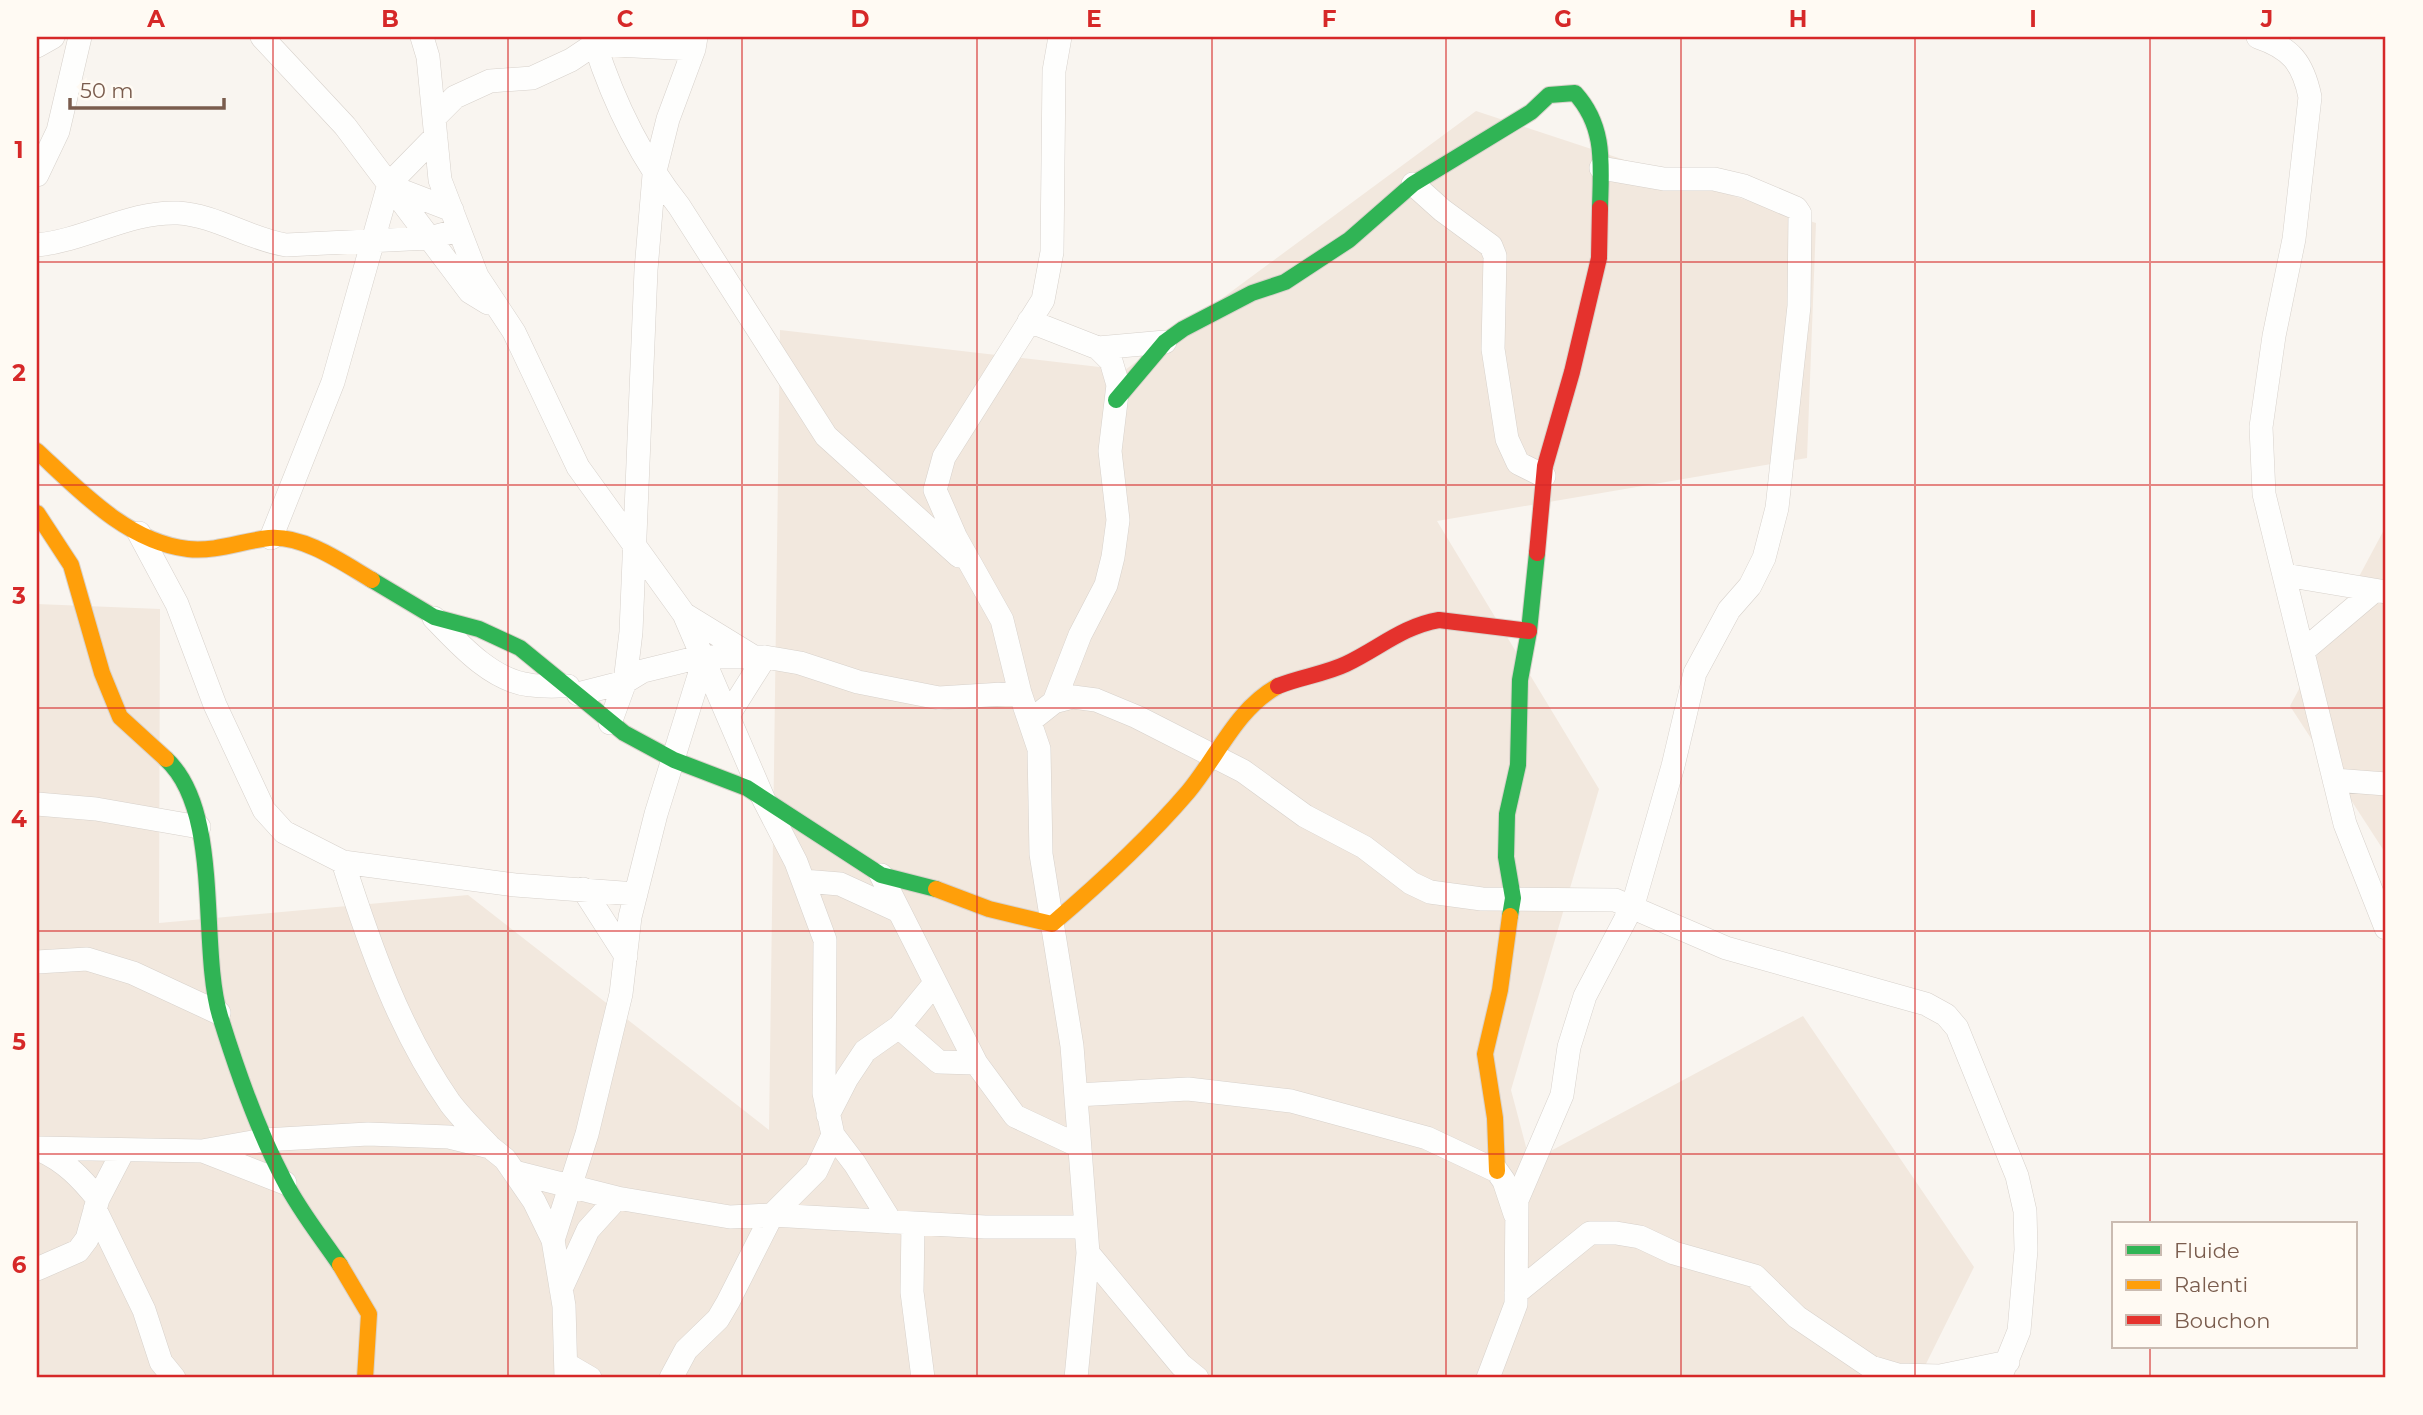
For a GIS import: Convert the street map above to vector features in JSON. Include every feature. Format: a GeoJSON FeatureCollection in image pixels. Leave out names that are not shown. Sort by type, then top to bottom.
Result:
{"type":"FeatureCollection","features":[{"type":"Feature","properties":{"kind":"street"},"geometry":{"type":"LineString","coordinates":[[37,175],[58,131],[80,37]]}},
{"type":"Feature","properties":{"kind":"street"},"geometry":{"type":"LineString","coordinates":[[262,37],[345,125],[470,292],[499,309]]}},
{"type":"Feature","properties":{"kind":"street"},"geometry":{"type":"LineString","coordinates":[[422,37],[428,57],[440,180],[477,276],[514,332],[578,467],[684,614],[701,660],[729,714],[764,800],[799,872],[825,940],[824,1093],[831,1125],[855,1164],[902,1222],[923,1378]]}},
{"type":"Feature","properties":{"kind":"street"},"geometry":{"type":"LineString","coordinates":[[1060,37],[1054,71],[1052,251],[1043,300],[944,457],[935,490],[1002,620],[1020,693],[1039,748],[1041,854],[1072,1046],[1088,1253],[1076,1378]]}},
{"type":"Feature","properties":{"kind":"street"},"geometry":{"type":"LineString","coordinates":[[2258,37],[2279,44],[2295,58],[2306,78],[2310,97],[2294,239],[2274,336],[2261,427],[2264,494],[2345,824],[2386,928]]}},
{"type":"Feature","properties":{"kind":"street"},"geometry":{"type":"LineString","coordinates":[[596,40],[611,92],[654,175],[679,206],[826,436],[884,485],[974,570]]}},
{"type":"Feature","properties":{"kind":"street"},"geometry":{"type":"LineString","coordinates":[[271,538],[333,382],[390,185],[435,127],[454,97],[490,81],[532,78],[562,65],[596,40],[695,43],[668,119],[654,175],[646,270],[636,548],[625,682],[610,723]]}},
{"type":"Feature","properties":{"kind":"street"},"geometry":{"type":"LineString","coordinates":[[1116,400],[1165,342],[1183,329],[1252,293],[1285,282],[1349,240],[1413,184],[1531,112],[1549,95],[1575,93],[1585,104],[1601,142],[1600,258],[1572,372],[1549,445],[1544,476],[1530,631],[1520,680],[1518,765],[1507,814],[1506,857],[1513,898],[1500,990],[1485,1054],[1517,1225],[1516,1293],[1508,1331],[1488,1378]]}},
{"type":"Feature","properties":{"kind":"street"},"geometry":{"type":"LineString","coordinates":[[1509,1178],[1562,1095],[1569,1047],[1585,996],[1633,905],[1673,766],[1695,673],[1729,610],[1759,572],[1777,508],[1799,306],[1800,214],[1796,208],[1744,186],[1695,177],[1664,179],[1601,168]]}},
{"type":"Feature","properties":{"kind":"street"},"geometry":{"type":"LineString","coordinates":[[1413,184],[1490,246],[1495,256],[1493,349],[1507,439],[1518,463],[1544,476]]}},
{"type":"Feature","properties":{"kind":"street"},"geometry":{"type":"LineString","coordinates":[[390,185],[456,220]]}},
{"type":"Feature","properties":{"kind":"street"},"geometry":{"type":"LineString","coordinates":[[37,245],[74,240],[141,215],[175,213],[212,222],[263,242],[286,245],[429,238],[456,220]]}},
{"type":"Feature","properties":{"kind":"street"},"geometry":{"type":"LineString","coordinates":[[1029,321],[1098,348],[1111,361],[1118,385],[1110,451],[1118,520],[1113,557],[1106,585],[1080,635],[1054,702]]}},
{"type":"Feature","properties":{"kind":"street"},"geometry":{"type":"LineString","coordinates":[[1098,348],[1165,342]]}},
{"type":"Feature","properties":{"kind":"street"},"geometry":{"type":"LineString","coordinates":[[37,451],[103,512],[139,533],[188,549],[226,547],[271,538],[304,544],[344,563],[434,617],[479,629],[520,648],[610,723],[674,760],[747,788],[881,875],[936,889],[989,909],[1052,924]]}},
{"type":"Feature","properties":{"kind":"street"},"geometry":{"type":"LineString","coordinates":[[37,513],[71,565],[102,673],[120,717],[176,768],[191,794],[199,827],[219,1013],[264,1140],[285,1183],[319,1239],[361,1296],[369,1314],[365,1378]]}},
{"type":"Feature","properties":{"kind":"street"},"geometry":{"type":"LineString","coordinates":[[139,533],[177,604],[215,705],[264,810],[284,831],[343,862],[515,885],[636,894]]}},
{"type":"Feature","properties":{"kind":"street"},"geometry":{"type":"LineString","coordinates":[[2285,575],[2380,592]]}},
{"type":"Feature","properties":{"kind":"street"},"geometry":{"type":"LineString","coordinates":[[2304,651],[2380,592]]}},
{"type":"Feature","properties":{"kind":"street"},"geometry":{"type":"LineString","coordinates":[[684,614],[759,657]]}},
{"type":"Feature","properties":{"kind":"street"},"geometry":{"type":"LineString","coordinates":[[434,617],[457,642],[499,675],[528,685],[573,690],[625,682],[643,671],[701,660],[759,657],[800,663],[858,682],[917,695],[939,698],[1020,693]]}},
{"type":"Feature","properties":{"kind":"street"},"geometry":{"type":"LineString","coordinates":[[1052,924],[1097,886],[1189,789],[1251,707],[1268,691],[1349,663],[1425,621],[1439,620],[1530,631]]}},
{"type":"Feature","properties":{"kind":"street"},"geometry":{"type":"LineString","coordinates":[[729,714],[759,657]]}},
{"type":"Feature","properties":{"kind":"street"},"geometry":{"type":"LineString","coordinates":[[553,1240],[587,1134],[621,994],[636,894],[656,814],[674,760],[701,660]]}},
{"type":"Feature","properties":{"kind":"street"},"geometry":{"type":"LineString","coordinates":[[1030,721],[1054,702],[1073,697],[1096,700],[1137,717],[1243,771],[1306,816],[1364,847],[1411,883],[1430,892],[1482,899],[1615,900],[1633,905],[1701,940],[1926,1004],[1946,1015],[1957,1028],[2017,1175],[2025,1211],[2026,1250],[2019,1331],[2004,1370],[1940,1376],[1898,1375],[1871,1367],[1797,1317],[1755,1276],[1674,1253],[1640,1237],[1616,1233],[1590,1233],[1516,1293]]}},
{"type":"Feature","properties":{"kind":"street"},"geometry":{"type":"LineString","coordinates":[[2334,780],[2386,784]]}},
{"type":"Feature","properties":{"kind":"street"},"geometry":{"type":"LineString","coordinates":[[37,804],[96,809],[199,827]]}},
{"type":"Feature","properties":{"kind":"street"},"geometry":{"type":"LineString","coordinates":[[799,872],[822,839]]}},
{"type":"Feature","properties":{"kind":"street"},"geometry":{"type":"LineString","coordinates":[[1482,899],[1506,857]]}},
{"type":"Feature","properties":{"kind":"street"},"geometry":{"type":"LineString","coordinates":[[343,862],[372,953],[401,1018],[451,1104],[514,1172],[534,1202],[553,1240],[561,1289],[566,1371],[590,1378]]}},
{"type":"Feature","properties":{"kind":"street"},"geometry":{"type":"LineString","coordinates":[[799,872],[840,884],[899,911]]}},
{"type":"Feature","properties":{"kind":"street"},"geometry":{"type":"LineString","coordinates":[[881,875],[976,1063],[1016,1116],[1079,1146]]}},
{"type":"Feature","properties":{"kind":"street"},"geometry":{"type":"LineString","coordinates":[[583,889],[626,956]]}},
{"type":"Feature","properties":{"kind":"street"},"geometry":{"type":"LineString","coordinates":[[1482,899],[1507,937]]}},
{"type":"Feature","properties":{"kind":"street"},"geometry":{"type":"LineString","coordinates":[[37,962],[87,959],[133,972],[219,1013]]}},
{"type":"Feature","properties":{"kind":"street"},"geometry":{"type":"LineString","coordinates":[[671,1378],[686,1350],[718,1319],[772,1215],[816,1171],[847,1079],[865,1051],[899,1027],[935,983]]}},
{"type":"Feature","properties":{"kind":"street"},"geometry":{"type":"LineString","coordinates":[[899,1027],[939,1062],[976,1063]]}},
{"type":"Feature","properties":{"kind":"street"},"geometry":{"type":"LineString","coordinates":[[825,1045],[865,1051]]}},
{"type":"Feature","properties":{"kind":"street"},"geometry":{"type":"LineString","coordinates":[[1076,1096],[1188,1089],[1291,1101],[1427,1138],[1509,1178]]}},
{"type":"Feature","properties":{"kind":"street"},"geometry":{"type":"LineString","coordinates":[[37,1148],[202,1151],[264,1140],[368,1134],[449,1137],[490,1147]]}},
{"type":"Feature","properties":{"kind":"street"},"geometry":{"type":"LineString","coordinates":[[37,1148],[55,1157],[78,1175],[96,1204],[144,1310],[165,1373]]}},
{"type":"Feature","properties":{"kind":"street"},"geometry":{"type":"LineString","coordinates":[[37,1269],[78,1251],[87,1239],[96,1204],[123,1151]]}},
{"type":"Feature","properties":{"kind":"street"},"geometry":{"type":"LineString","coordinates":[[202,1151],[285,1183]]}},
{"type":"Feature","properties":{"kind":"street"},"geometry":{"type":"LineString","coordinates":[[514,1172],[617,1198],[730,1217],[772,1215],[1086,1227]]}},
{"type":"Feature","properties":{"kind":"street"},"geometry":{"type":"LineString","coordinates":[[561,1289],[588,1230],[617,1198]]}},
{"type":"Feature","properties":{"kind":"street"},"geometry":{"type":"LineString","coordinates":[[1517,1225],[1544,1268]]}},
{"type":"Feature","properties":{"kind":"street"},"geometry":{"type":"LineString","coordinates":[[1088,1253],[1181,1365],[1197,1378]]}},
{"type":"Feature","properties":{"kind":"shaded area"},"geometry":{"type":"Polygon","coordinates":[[[1476,111],[1816,223],[1807,458],[1437,521],[1599,789],[1511,1090],[1530,1162],[1803,1016],[1974,1267],[1919,1378],[37,1378],[37,604],[160,609],[159,923],[468,895],[769,1130],[780,330],[1125,370],[1476,111]]]}},
{"type":"Feature","properties":{"kind":"shaded area"},"geometry":{"type":"Polygon","coordinates":[[[2386,526],[2386,854],[2290,706],[2386,526]]]}},
{"type":"Feature","properties":{"kind":"traffic: fast"},"geometry":{"type":"LineString","coordinates":[[1116,400],[1165,342],[1183,329],[1252,293],[1285,282],[1349,240],[1413,184],[1531,112],[1549,95],[1575,93],[1592,119],[1600,147],[1600,208]]}},
{"type":"Feature","properties":{"kind":"traffic: fast"},"geometry":{"type":"LineString","coordinates":[[1510,916],[1513,898],[1506,857],[1507,814],[1518,765],[1520,680],[1529,631],[1537,553]]}},
{"type":"Feature","properties":{"kind":"traffic: fast"},"geometry":{"type":"LineString","coordinates":[[372,580],[434,617],[479,629],[520,648],[624,733],[674,760],[747,788],[881,875],[936,889]]}},
{"type":"Feature","properties":{"kind":"traffic: fast"},"geometry":{"type":"LineString","coordinates":[[166,759],[184,782],[196,811],[203,845],[214,987],[233,1058],[274,1161],[303,1213],[340,1265]]}},
{"type":"Feature","properties":{"kind":"traffic: slow"},"geometry":{"type":"LineString","coordinates":[[37,451],[105,512],[145,536],[166,544],[198,550],[282,538],[309,545],[372,580]]}},
{"type":"Feature","properties":{"kind":"traffic: slow"},"geometry":{"type":"LineString","coordinates":[[37,513],[71,565],[102,673],[120,717],[166,759]]}},
{"type":"Feature","properties":{"kind":"traffic: slow"},"geometry":{"type":"LineString","coordinates":[[936,889],[989,909],[1052,924],[1156,827],[1199,778],[1250,707],[1278,686]]}},
{"type":"Feature","properties":{"kind":"traffic: slow"},"geometry":{"type":"LineString","coordinates":[[1497,1171],[1495,1118],[1485,1054],[1500,990],[1510,916]]}},
{"type":"Feature","properties":{"kind":"traffic: slow"},"geometry":{"type":"LineString","coordinates":[[340,1265],[369,1314],[365,1378]]}},
{"type":"Feature","properties":{"kind":"traffic: jam"},"geometry":{"type":"LineString","coordinates":[[1537,553],[1545,466],[1572,372],[1599,258],[1600,208]]}},
{"type":"Feature","properties":{"kind":"traffic: jam"},"geometry":{"type":"LineString","coordinates":[[1278,686],[1338,667],[1414,627],[1439,620],[1529,631]]}}]}
